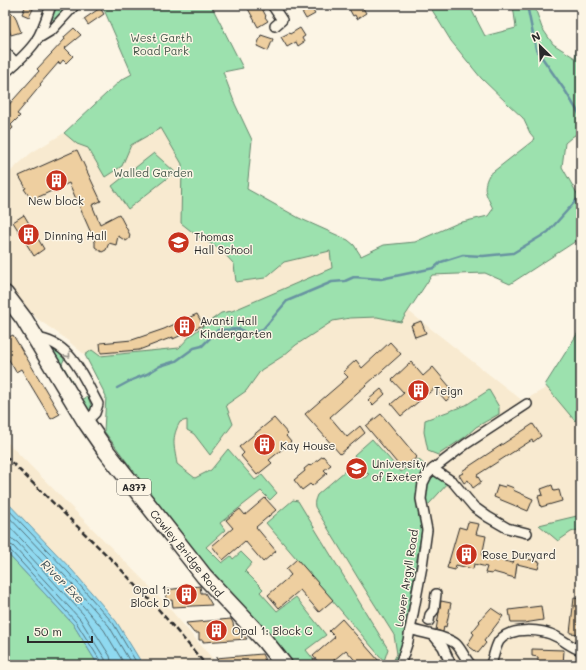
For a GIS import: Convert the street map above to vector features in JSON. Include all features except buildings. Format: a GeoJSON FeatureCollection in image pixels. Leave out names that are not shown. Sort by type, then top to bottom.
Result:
{"type":"FeatureCollection","features":[{"type":"Feature","properties":{"kind":"highway","name":"Cowley Bridge Road"},"geometry":{"type":"LineString","coordinates":[[5,294],[35,338],[86,422],[124,476],[204,576],[264,640],[284,665]]}},
{"type":"Feature","properties":{"kind":"street"},"geometry":{"type":"LineString","coordinates":[[5,73],[37,39],[44,25],[50,5]]}},
{"type":"Feature","properties":{"kind":"street"},"geometry":{"type":"LineString","coordinates":[[37,39],[52,30],[75,5]]}},
{"type":"Feature","properties":{"kind":"street"},"geometry":{"type":"LineString","coordinates":[[272,5],[282,21]]}},
{"type":"Feature","properties":{"kind":"street"},"geometry":{"type":"LineString","coordinates":[[5,52],[16,62]]}},
{"type":"Feature","properties":{"kind":"street","name":"Lower Argyll Road"},"geometry":{"type":"LineString","coordinates":[[400,665],[410,629],[427,530],[421,499],[423,483],[427,475],[433,469],[466,444],[527,404]]}},
{"type":"Feature","properties":{"kind":"street"},"geometry":{"type":"LineString","coordinates":[[433,469],[453,482],[474,507],[488,517],[508,528],[527,533]]}},
{"type":"Feature","properties":{"kind":"street"},"geometry":{"type":"LineString","coordinates":[[413,613],[430,618],[434,610],[436,594]]}},
{"type":"Feature","properties":{"kind":"street"},"geometry":{"type":"LineString","coordinates":[[410,629],[454,642],[471,665]]}},
{"type":"Feature","properties":{"kind":"street"},"geometry":{"type":"LineString","coordinates":[[489,665],[491,664],[498,643],[507,634],[512,632],[527,630],[550,634],[581,650]]}},
{"type":"Feature","properties":{"kind":"street"},"geometry":{"type":"LineString","coordinates":[[434,636],[443,647],[451,665]]}},
{"type":"Feature","properties":{"kind":"shaded area","name":"University of Exeter"},"geometry":{"type":"Polygon","coordinates":[[[223,72],[235,104],[252,140],[247,189],[299,218],[348,240],[354,245],[366,262],[356,270],[523,401],[581,368],[581,665],[291,665],[205,568],[104,431],[106,396],[85,355],[62,336],[36,318],[5,282],[5,177],[14,168],[31,153],[64,133],[121,80],[223,72]]]}},
{"type":"Feature","properties":{"kind":"shaded area"},"geometry":{"type":"Polygon","coordinates":[[[5,440],[156,593],[218,665],[143,665],[116,621],[72,570],[5,500],[5,440]]]}},
{"type":"Feature","properties":{"kind":"green space"},"geometry":{"type":"Polygon","coordinates":[[[56,5],[67,5],[56,20],[52,19],[56,5]]]}},
{"type":"Feature","properties":{"kind":"green space","name":"West Garth Road Park"},"geometry":{"type":"Polygon","coordinates":[[[102,5],[211,5],[243,68],[223,72],[235,104],[252,140],[247,189],[299,218],[348,240],[354,245],[361,256],[384,245],[415,242],[458,223],[488,216],[493,209],[485,189],[489,175],[535,139],[530,133],[523,118],[481,78],[451,41],[429,5],[469,5],[485,36],[516,28],[513,5],[534,5],[542,28],[553,44],[575,58],[578,41],[581,40],[581,131],[565,143],[562,167],[579,197],[581,204],[581,227],[576,241],[510,284],[485,273],[432,275],[401,322],[377,317],[350,318],[333,321],[261,370],[246,391],[226,405],[233,424],[210,455],[194,434],[187,430],[187,420],[180,422],[177,428],[174,442],[177,464],[195,478],[211,470],[228,449],[255,480],[262,475],[277,493],[270,500],[261,491],[220,523],[225,530],[206,547],[222,563],[231,556],[233,559],[241,552],[252,563],[245,571],[263,589],[260,592],[277,611],[296,597],[326,635],[306,650],[318,665],[291,665],[205,568],[104,431],[106,396],[85,355],[92,350],[100,356],[179,348],[191,335],[221,313],[232,311],[332,268],[330,251],[284,262],[265,278],[236,282],[234,264],[221,250],[196,235],[181,223],[182,164],[161,128],[131,145],[122,166],[105,177],[88,148],[77,144],[64,133],[121,80],[132,74],[102,5]]]}},
{"type":"Feature","properties":{"kind":"green space","name":"Walled Garden"},"geometry":{"type":"Polygon","coordinates":[[[154,153],[175,172],[128,209],[112,186],[154,153]]]}},
{"type":"Feature","properties":{"kind":"green space"},"geometry":{"type":"Polygon","coordinates":[[[581,328],[581,413],[575,421],[545,385],[581,328]]]}},
{"type":"Feature","properties":{"kind":"green space"},"geometry":{"type":"Polygon","coordinates":[[[54,347],[65,357],[62,364],[80,397],[83,399],[88,397],[92,408],[91,412],[89,412],[51,349],[54,347]]]}},
{"type":"Feature","properties":{"kind":"green space"},"geometry":{"type":"Polygon","coordinates":[[[489,390],[499,407],[499,414],[476,427],[465,437],[438,455],[428,451],[424,432],[425,420],[466,405],[489,390]]]}},
{"type":"Feature","properties":{"kind":"green space"},"geometry":{"type":"Polygon","coordinates":[[[372,439],[401,472],[418,459],[426,466],[426,471],[432,477],[439,474],[449,482],[429,504],[419,508],[422,529],[401,652],[396,665],[391,665],[397,654],[394,635],[315,507],[317,495],[346,470],[354,476],[365,478],[369,474],[366,473],[354,455],[372,439]]]}},
{"type":"Feature","properties":{"kind":"green space"},"geometry":{"type":"Polygon","coordinates":[[[293,500],[298,501],[388,649],[384,661],[266,523],[293,500]]]}},
{"type":"Feature","properties":{"kind":"green space"},"geometry":{"type":"Polygon","coordinates":[[[581,515],[581,529],[571,532],[558,541],[539,525],[581,515]]]}},
{"type":"Feature","properties":{"kind":"green space"},"geometry":{"type":"Polygon","coordinates":[[[5,551],[73,624],[98,665],[5,665],[5,551]]]}},
{"type":"Feature","properties":{"kind":"water","name":"River Exe"},"geometry":{"type":"Polygon","coordinates":[[[5,500],[72,570],[116,621],[143,665],[98,665],[73,624],[5,551],[5,500]]]}},
{"type":"Feature","properties":{"kind":"waterway"},"geometry":{"type":"LineString","coordinates":[[527,5],[536,49],[566,92],[581,117]]}},
{"type":"Feature","properties":{"kind":"waterway"},"geometry":{"type":"LineString","coordinates":[[117,388],[147,374],[160,366],[176,361],[194,348],[202,346],[218,330],[240,329],[248,334],[263,329],[287,301],[332,282],[345,281],[354,277],[381,279],[434,268],[441,262],[463,255],[483,256],[513,253],[548,232],[581,195]]}},
{"type":"Feature","properties":{"kind":"railway"},"geometry":{"type":"LineString","coordinates":[[5,456],[115,563],[159,610],[206,665]]}},
{"type":"Feature","properties":{"kind":"place","name":"New block"},"geometry":{"type":"Point","coordinates":[56,180]}},
{"type":"Feature","properties":{"kind":"place","name":"Dinning Hall"},"geometry":{"type":"Point","coordinates":[29,235]}},
{"type":"Feature","properties":{"kind":"place","name":"Thomas Hall School"},"geometry":{"type":"Point","coordinates":[178,242]}},
{"type":"Feature","properties":{"kind":"place","name":"Avanti Hall Kindergarten"},"geometry":{"type":"Point","coordinates":[185,326]}},
{"type":"Feature","properties":{"kind":"place","name":"Teign"},"geometry":{"type":"Point","coordinates":[418,390]}},
{"type":"Feature","properties":{"kind":"place","name":"Kay House"},"geometry":{"type":"Point","coordinates":[265,445]}},
{"type":"Feature","properties":{"kind":"place","name":"University of Exeter"},"geometry":{"type":"Point","coordinates":[356,469]}},
{"type":"Feature","properties":{"kind":"place","name":"Rose Duryard"},"geometry":{"type":"Point","coordinates":[466,554]}},
{"type":"Feature","properties":{"kind":"place","name":"Opal 1: Block D"},"geometry":{"type":"Point","coordinates":[186,595]}},
{"type":"Feature","properties":{"kind":"place","name":"Opal 1: Block C"},"geometry":{"type":"Point","coordinates":[216,630]}}]}
